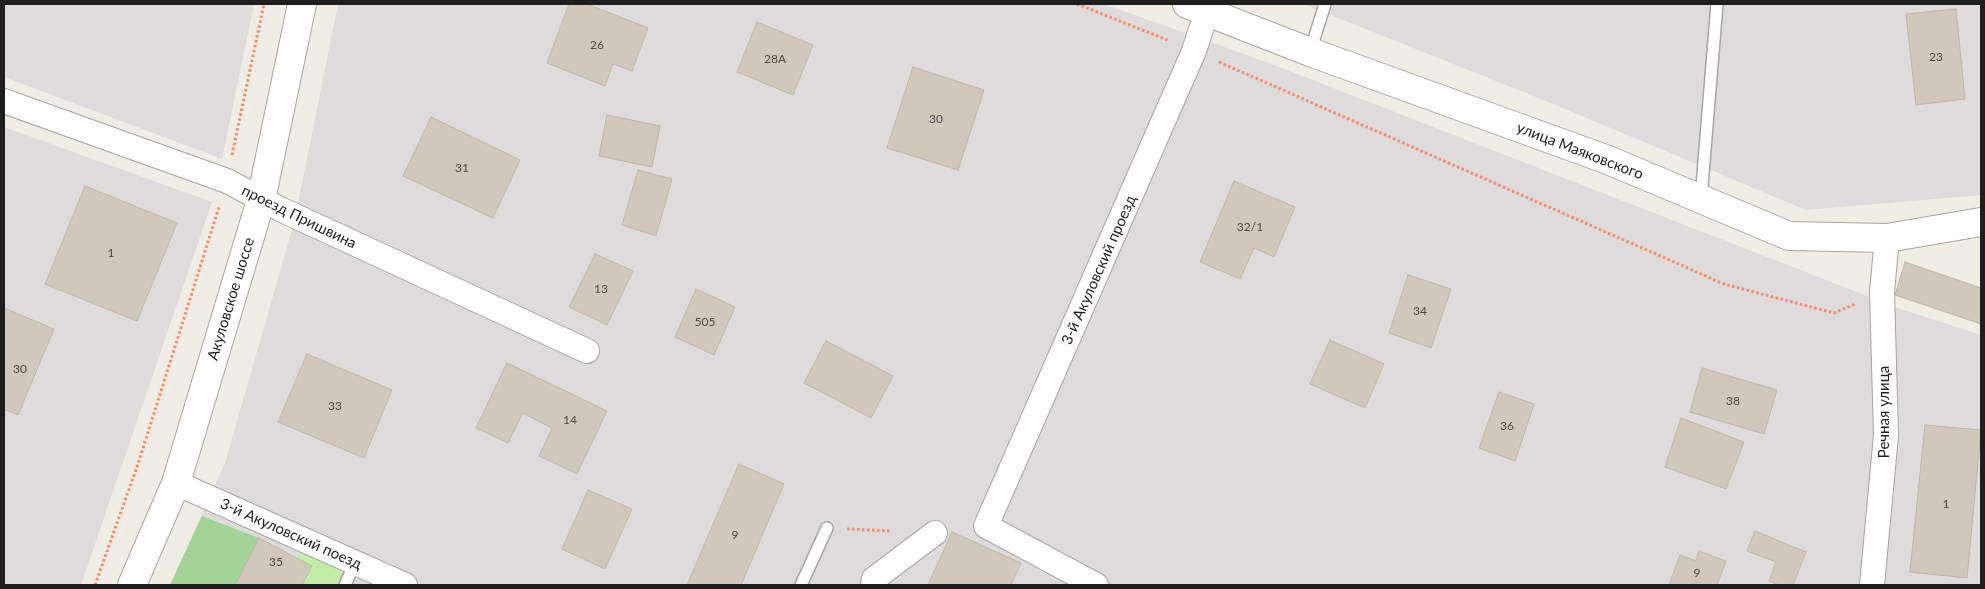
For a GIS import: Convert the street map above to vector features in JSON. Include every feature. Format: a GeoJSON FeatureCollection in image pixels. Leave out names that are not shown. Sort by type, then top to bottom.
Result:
{"type":"FeatureCollection","features":[{"type":"Feature","properties":{"kind":"street","name":"Акуловское шоссе"},"geometry":{"type":"LineString","coordinates":[[132,585],[176,483],[261,200],[302,4]]}},
{"type":"Feature","properties":{"kind":"street","name":"3-й Акуловский проезд"},"geometry":{"type":"LineString","coordinates":[[1096,585],[986,526],[1194,51],[1197,8]]}},
{"type":"Feature","properties":{"kind":"street","name":"улица Маяковского"},"geometry":{"type":"LineString","coordinates":[[1197,8],[1310,52],[1608,160],[1789,236],[1887,238],[1981,222]]}},
{"type":"Feature","properties":{"kind":"street","name":"проезд Пришвина"},"geometry":{"type":"LineString","coordinates":[[4,101],[227,181],[261,200],[587,351]]}},
{"type":"Feature","properties":{"kind":"street","name":"Речная улица"},"geometry":{"type":"LineString","coordinates":[[1872,585],[1886,435],[1882,292],[1887,238]]}},
{"type":"Feature","properties":{"kind":"street","name":"3-й Акуловский поезд"},"geometry":{"type":"LineString","coordinates":[[176,483],[355,563],[395,583]]}},
{"type":"Feature","properties":{"kind":"street"},"geometry":{"type":"LineString","coordinates":[[873,585],[874,579],[935,533]]}},
{"type":"Feature","properties":{"kind":"lane"},"geometry":{"type":"LineString","coordinates":[[1310,52],[1325,4]]}},
{"type":"Feature","properties":{"kind":"lane"},"geometry":{"type":"LineString","coordinates":[[1701,200],[1716,4]]}},
{"type":"Feature","properties":{"kind":"lane"},"geometry":{"type":"LineString","coordinates":[[801,585],[827,528]]}},
{"type":"Feature","properties":{"kind":"lane"},"geometry":{"type":"LineString","coordinates":[[345,585],[355,563]]}},
{"type":"Feature","properties":{"kind":"path"},"geometry":{"type":"LineString","coordinates":[[95,585],[138,464],[227,181],[264,4]]}},
{"type":"Feature","properties":{"kind":"path"},"geometry":{"type":"LineString","coordinates":[[1078,4],[1194,51],[1724,284],[1834,314],[1882,292]]}},
{"type":"Feature","properties":{"kind":"path"},"geometry":{"type":"LineString","coordinates":[[827,528],[935,533]]}},
{"type":"Feature","properties":{"kind":"shaded area"},"geometry":{"type":"Polygon","coordinates":[[[4,4],[254,4],[222,159],[4,77],[4,4]]]}},
{"type":"Feature","properties":{"kind":"shaded area"},"geometry":{"type":"Polygon","coordinates":[[[338,4],[1104,4],[1269,63],[1898,308],[1981,335],[1981,585],[170,585],[225,463],[294,223],[338,4]]]}},
{"type":"Feature","properties":{"kind":"shaded area"},"geometry":{"type":"Polygon","coordinates":[[[1303,4],[1981,4],[1981,195],[1806,210],[1546,101],[1303,4]]]}},
{"type":"Feature","properties":{"kind":"shaded area"},"geometry":{"type":"Polygon","coordinates":[[[4,127],[212,202],[81,585],[4,585],[4,127]]]}},
{"type":"Feature","properties":{"kind":"green space"},"geometry":{"type":"Polygon","coordinates":[[[202,516],[259,538],[235,585],[170,585],[202,516]]]}},
{"type":"Feature","properties":{"kind":"green space"},"geometry":{"type":"Polygon","coordinates":[[[300,549],[343,571],[337,585],[302,585],[312,566],[298,559],[300,549]]]}},
{"type":"Feature","properties":{"kind":"building"},"geometry":{"type":"Polygon","coordinates":[[[569,4],[587,4],[648,28],[632,71],[613,64],[605,86],[547,63],[569,4]]]}},
{"type":"Feature","properties":{"kind":"building"},"geometry":{"type":"Polygon","coordinates":[[[1956,9],[1965,99],[1916,105],[1906,14],[1956,9]]]}},
{"type":"Feature","properties":{"kind":"building"},"geometry":{"type":"Polygon","coordinates":[[[757,22],[813,45],[793,95],[737,72],[757,22]]]}},
{"type":"Feature","properties":{"kind":"building"},"geometry":{"type":"Polygon","coordinates":[[[913,67],[984,90],[958,170],[887,148],[913,67]]]}},
{"type":"Feature","properties":{"kind":"building"},"geometry":{"type":"Polygon","coordinates":[[[607,115],[660,126],[652,167],[599,156],[607,115]]]}},
{"type":"Feature","properties":{"kind":"building"},"geometry":{"type":"Polygon","coordinates":[[[431,117],[520,160],[493,218],[403,176],[431,117]]]}},
{"type":"Feature","properties":{"kind":"building"},"geometry":{"type":"Polygon","coordinates":[[[638,170],[672,179],[656,236],[622,225],[638,170]]]}},
{"type":"Feature","properties":{"kind":"building"},"geometry":{"type":"Polygon","coordinates":[[[1234,181],[1295,207],[1274,257],[1254,248],[1240,279],[1200,262],[1234,181]]]}},
{"type":"Feature","properties":{"kind":"building"},"geometry":{"type":"Polygon","coordinates":[[[85,186],[177,223],[137,321],[45,284],[85,186]]]}},
{"type":"Feature","properties":{"kind":"building"},"geometry":{"type":"Polygon","coordinates":[[[595,254],[633,271],[607,325],[569,307],[595,254]]]}},
{"type":"Feature","properties":{"kind":"building"},"geometry":{"type":"Polygon","coordinates":[[[1905,262],[1981,288],[1981,324],[1895,295],[1905,262]]]}},
{"type":"Feature","properties":{"kind":"building"},"geometry":{"type":"Polygon","coordinates":[[[1408,275],[1451,289],[1431,348],[1389,333],[1408,275]]]}},
{"type":"Feature","properties":{"kind":"building"},"geometry":{"type":"Polygon","coordinates":[[[696,289],[735,307],[714,355],[675,337],[696,289]]]}},
{"type":"Feature","properties":{"kind":"building"},"geometry":{"type":"Polygon","coordinates":[[[4,308],[54,329],[18,415],[4,409],[4,308]]]}},
{"type":"Feature","properties":{"kind":"building"},"geometry":{"type":"Polygon","coordinates":[[[1330,340],[1384,364],[1365,408],[1310,384],[1330,340]]]}},
{"type":"Feature","properties":{"kind":"building"},"geometry":{"type":"Polygon","coordinates":[[[826,341],[893,376],[871,418],[804,383],[826,341]]]}},
{"type":"Feature","properties":{"kind":"building"},"geometry":{"type":"Polygon","coordinates":[[[307,354],[392,390],[364,458],[278,422],[307,354]]]}},
{"type":"Feature","properties":{"kind":"building"},"geometry":{"type":"Polygon","coordinates":[[[507,363],[607,411],[577,474],[539,456],[552,428],[523,413],[508,443],[476,428],[507,363]]]}},
{"type":"Feature","properties":{"kind":"building"},"geometry":{"type":"Polygon","coordinates":[[[1702,368],[1777,390],[1764,434],[1690,412],[1702,368]]]}},
{"type":"Feature","properties":{"kind":"building"},"geometry":{"type":"Polygon","coordinates":[[[1499,392],[1534,404],[1515,461],[1479,448],[1499,392]]]}},
{"type":"Feature","properties":{"kind":"building"},"geometry":{"type":"Polygon","coordinates":[[[1681,418],[1744,442],[1726,489],[1665,467],[1681,418]]]}},
{"type":"Feature","properties":{"kind":"building"},"geometry":{"type":"Polygon","coordinates":[[[1925,425],[1981,430],[1967,578],[1910,572],[1925,425]]]}},
{"type":"Feature","properties":{"kind":"building"},"geometry":{"type":"Polygon","coordinates":[[[739,464],[784,484],[741,585],[687,585],[739,464]]]}},
{"type":"Feature","properties":{"kind":"building"},"geometry":{"type":"Polygon","coordinates":[[[588,490],[632,509],[605,569],[562,549],[588,490]]]}},
{"type":"Feature","properties":{"kind":"building"},"geometry":{"type":"Polygon","coordinates":[[[1755,531],[1806,552],[1793,585],[1780,585],[1769,581],[1776,562],[1747,551],[1755,531]]]}},
{"type":"Feature","properties":{"kind":"building"},"geometry":{"type":"Polygon","coordinates":[[[952,532],[1021,563],[1011,585],[928,585],[952,532]]]}},
{"type":"Feature","properties":{"kind":"building"},"geometry":{"type":"Polygon","coordinates":[[[259,538],[312,566],[302,585],[235,585],[259,538]]]}},
{"type":"Feature","properties":{"kind":"building"},"geometry":{"type":"Polygon","coordinates":[[[1699,551],[1726,561],[1717,585],[1669,585],[1680,555],[1696,561],[1699,551]]]}}]}
